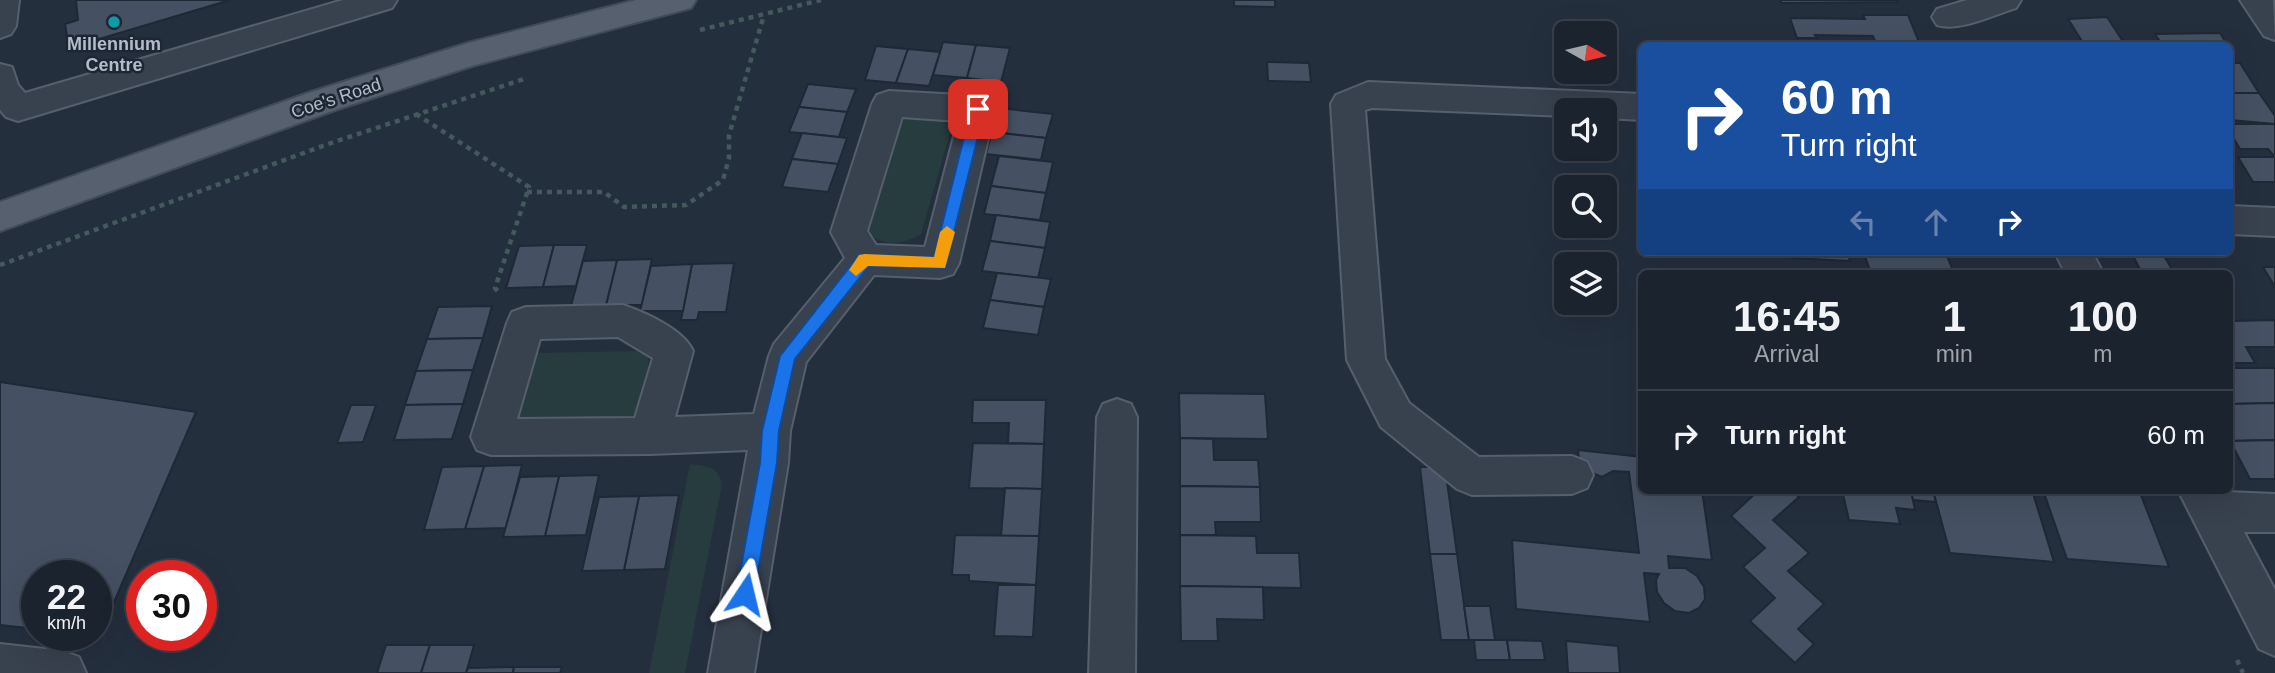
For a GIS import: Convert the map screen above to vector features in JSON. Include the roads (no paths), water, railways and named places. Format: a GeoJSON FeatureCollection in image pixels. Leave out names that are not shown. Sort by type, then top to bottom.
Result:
{"type":"FeatureCollection","features":[{"type":"Feature","properties":{"kind":"main road","name":"Coe's Road"},"geometry":{"type":"LineString","coordinates":[[0,216],[323,101],[468,55],[680,0]]}},
{"type":"Feature","properties":{"kind":"street"},"geometry":{"type":"LineString","coordinates":[[0,26],[3,0]]}},
{"type":"Feature","properties":{"kind":"street"},"geometry":{"type":"LineString","coordinates":[[0,76],[2,89],[18,108],[380,0]]}},
{"type":"Feature","properties":{"kind":"street"},"geometry":{"type":"LineString","coordinates":[[1961,42],[1944,9],[2005,0]]}},
{"type":"Feature","properties":{"kind":"street"},"geometry":{"type":"LineString","coordinates":[[2256,0],[2275,28]]}},
{"type":"Feature","properties":{"kind":"street"},"geometry":{"type":"LineString","coordinates":[[1572,475],[1472,476],[1395,415],[1366,360],[1348,104],[1368,95],[1638,107]]}},
{"type":"Feature","properties":{"kind":"street"},"geometry":{"type":"LineString","coordinates":[[888,104],[978,109],[940,263],[865,260],[849,232],[888,104]]}},
{"type":"Feature","properties":{"kind":"street"},"geometry":{"type":"LineString","coordinates":[[2233,220],[2275,222]]}},
{"type":"Feature","properties":{"kind":"street"},"geometry":{"type":"LineString","coordinates":[[731,673],[768,463],[770,431],[788,356],[865,260]]}},
{"type":"Feature","properties":{"kind":"street"},"geometry":{"type":"LineString","coordinates":[[650,436],[674,351],[624,321],[526,323],[491,437],[650,436],[770,431]]}},
{"type":"Feature","properties":{"kind":"street"},"geometry":{"type":"LineString","coordinates":[[1112,673],[1116,417]]}},
{"type":"Feature","properties":{"kind":"street"},"geometry":{"type":"LineString","coordinates":[[2205,501],[2275,513]]}},
{"type":"Feature","properties":{"kind":"street"},"geometry":{"type":"LineString","coordinates":[[2205,501],[2275,634]]}},
{"type":"Feature","properties":{"kind":"street"},"geometry":{"type":"LineString","coordinates":[[0,666],[63,673]]}},
{"type":"Feature","properties":{"kind":"place","name":"Millennium Centre"},"geometry":{"type":"Point","coordinates":[114,22]}}]}
